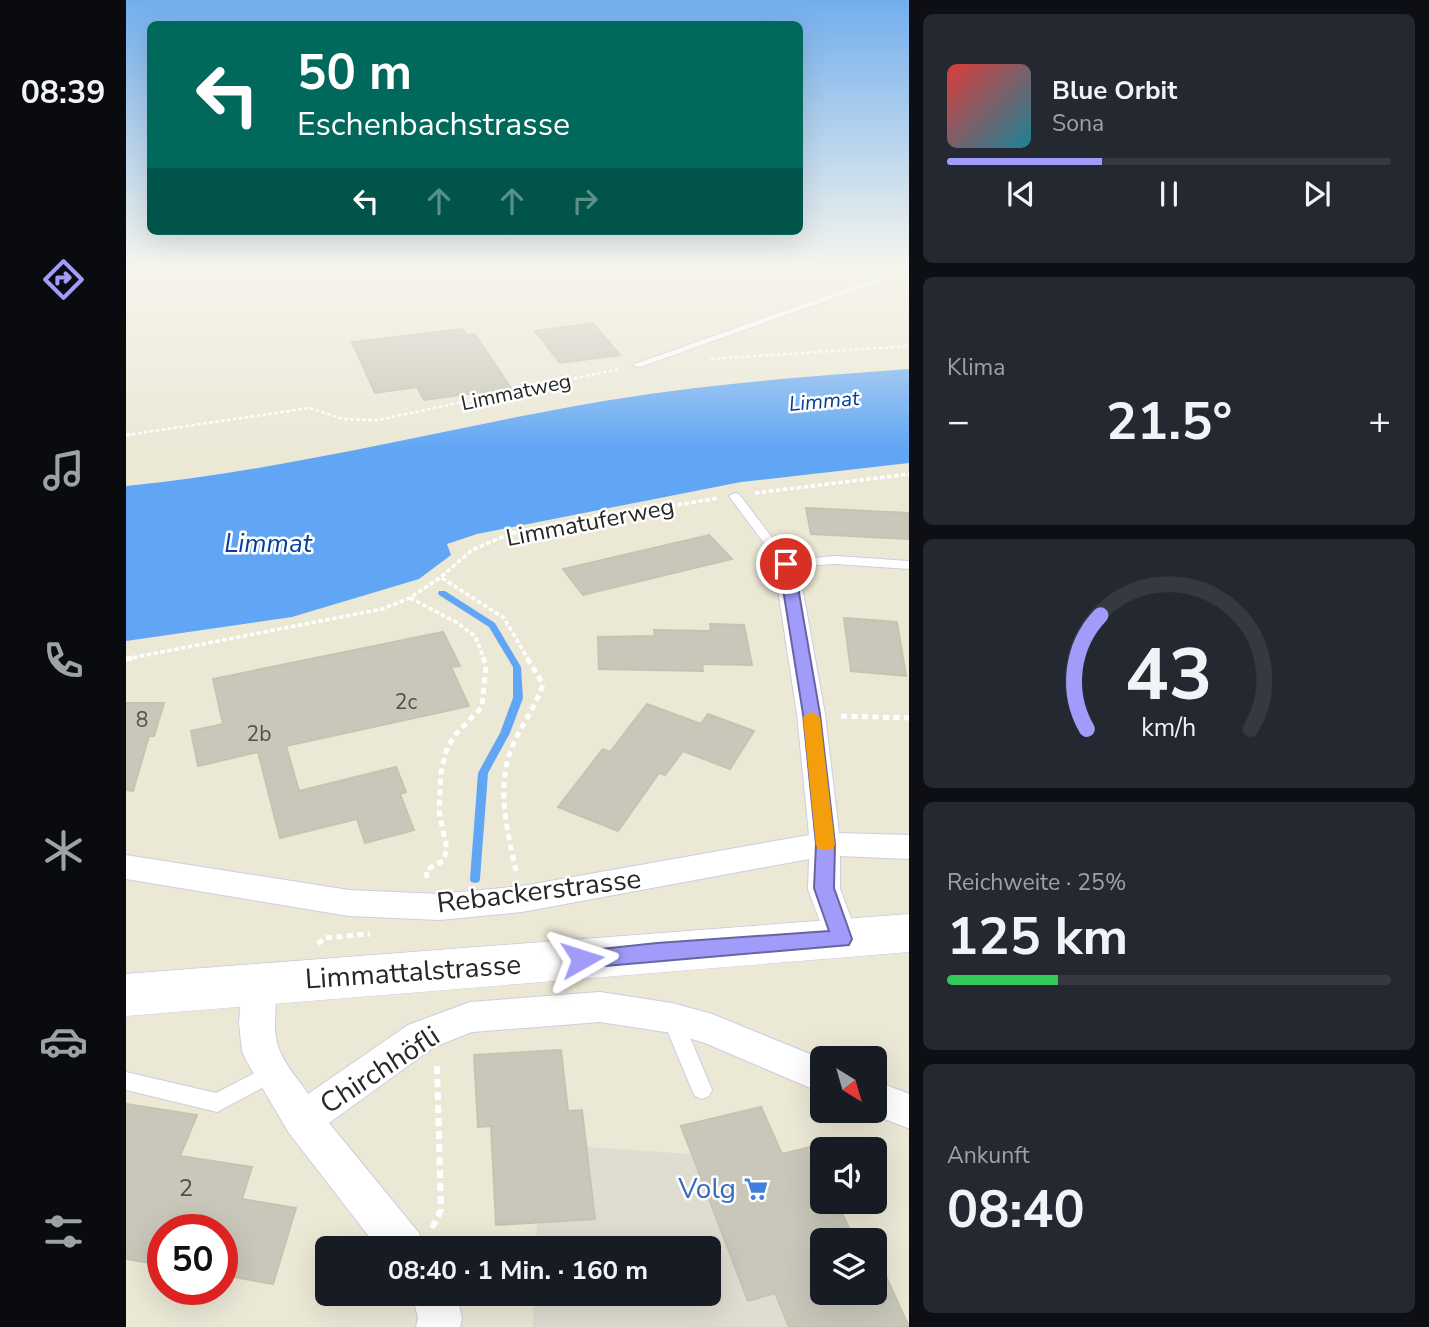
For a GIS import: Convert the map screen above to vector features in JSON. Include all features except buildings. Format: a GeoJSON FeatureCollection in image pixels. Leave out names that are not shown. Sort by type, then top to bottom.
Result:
{"type":"FeatureCollection","features":[{"type":"Feature","properties":{"kind":"main road","name":"Limmattalstrasse"},"geometry":{"type":"LineString","coordinates":[[126,995],[909,933]]}},
{"type":"Feature","properties":{"kind":"street"},"geometry":{"type":"LineString","coordinates":[[786,564],[811,714],[825,844],[824,888],[842,939]]}},
{"type":"Feature","properties":{"kind":"street","name":"Rebackerstrasse"},"geometry":{"type":"LineString","coordinates":[[126,867],[349,903],[439,907],[522,900],[825,844],[909,847]]}},
{"type":"Feature","properties":{"kind":"street"},"geometry":{"type":"LineString","coordinates":[[259,984],[257,1023],[260,1051],[303,1120],[395,1236]]}},
{"type":"Feature","properties":{"kind":"street","name":"Chirchhöfli"},"geometry":{"type":"LineString","coordinates":[[303,1120],[421,1036],[470,1017],[600,1007],[672,1018],[712,1030],[810,1071]]}},
{"type":"Feature","properties":{"kind":"street"},"geometry":{"type":"LineString","coordinates":[[887,1103],[909,1112]]}},
{"type":"Feature","properties":{"kind":"street"},"geometry":{"type":"LineString","coordinates":[[437,1306],[440,1318],[438,1327]]}},
{"type":"Feature","properties":{"kind":"lane"},"geometry":{"type":"LineString","coordinates":[[637,365],[749,325]]}},
{"type":"Feature","properties":{"kind":"lane"},"geometry":{"type":"LineString","coordinates":[[735,496],[786,564],[836,560],[909,565]]}},
{"type":"Feature","properties":{"kind":"lane"},"geometry":{"type":"LineString","coordinates":[[672,1018],[702,1090]]}},
{"type":"Feature","properties":{"kind":"lane"},"geometry":{"type":"LineString","coordinates":[[126,1081],[216,1103],[272,1073]]}},
{"type":"Feature","properties":{"kind":"path"},"geometry":{"type":"LineString","coordinates":[[703,360],[909,346]]}},
{"type":"Feature","properties":{"kind":"path","name":"Limmatweg"},"geometry":{"type":"LineString","coordinates":[[126,435],[310,408],[333,419],[379,420],[637,365]]}},
{"type":"Feature","properties":{"kind":"path","name":"Limmatuferweg"},"geometry":{"type":"LineString","coordinates":[[126,659],[382,609],[410,598],[441,578],[472,550],[512,533],[735,496],[909,474]]}},
{"type":"Feature","properties":{"kind":"path"},"geometry":{"type":"LineString","coordinates":[[441,578],[504,618],[543,684],[538,702],[508,756],[503,791],[516,873]]}},
{"type":"Feature","properties":{"kind":"path"},"geometry":{"type":"LineString","coordinates":[[410,598],[466,628],[475,636],[486,665],[482,707],[456,734],[447,748],[440,772],[439,811],[447,849],[443,860],[426,870]]}},
{"type":"Feature","properties":{"kind":"path"},"geometry":{"type":"LineString","coordinates":[[811,714],[909,718]]}},
{"type":"Feature","properties":{"kind":"path"},"geometry":{"type":"LineString","coordinates":[[436,1059],[441,1210]]}},
{"type":"Feature","properties":{"kind":"shaded area"},"geometry":{"type":"Polygon","coordinates":[[[587,1147],[692,1154],[775,1293],[789,1327],[533,1327],[534,1306],[721,1306],[721,1236],[536,1236],[537,1222],[595,1218],[587,1147]]]}},
{"type":"Feature","properties":{"kind":"water","name":"Limmat"},"geometry":{"type":"Polygon","coordinates":[[[909,369],[909,463],[741,482],[477,534],[447,544],[451,555],[419,579],[292,617],[126,641],[126,486],[298,461],[622,398],[745,382],[909,369]]]}},
{"type":"Feature","properties":{"kind":"waterway"},"geometry":{"type":"LineString","coordinates":[[442,593],[492,625],[517,667],[518,698],[505,733],[483,773],[475,879]]}},
{"type":"Feature","properties":{"kind":"slow traffic"},"geometry":{"type":"LineString","coordinates":[[812,717],[825,845]]}},
{"type":"Feature","properties":{"kind":"place","name":"Volg"},"geometry":{"type":"Point","coordinates":[756,1189]}},
{"type":"Feature","properties":{"kind":"route"},"geometry":{"type":"LineString","coordinates":[[582,959],[657,951],[842,939],[824,888],[825,844],[811,714],[786,564]]}}]}
